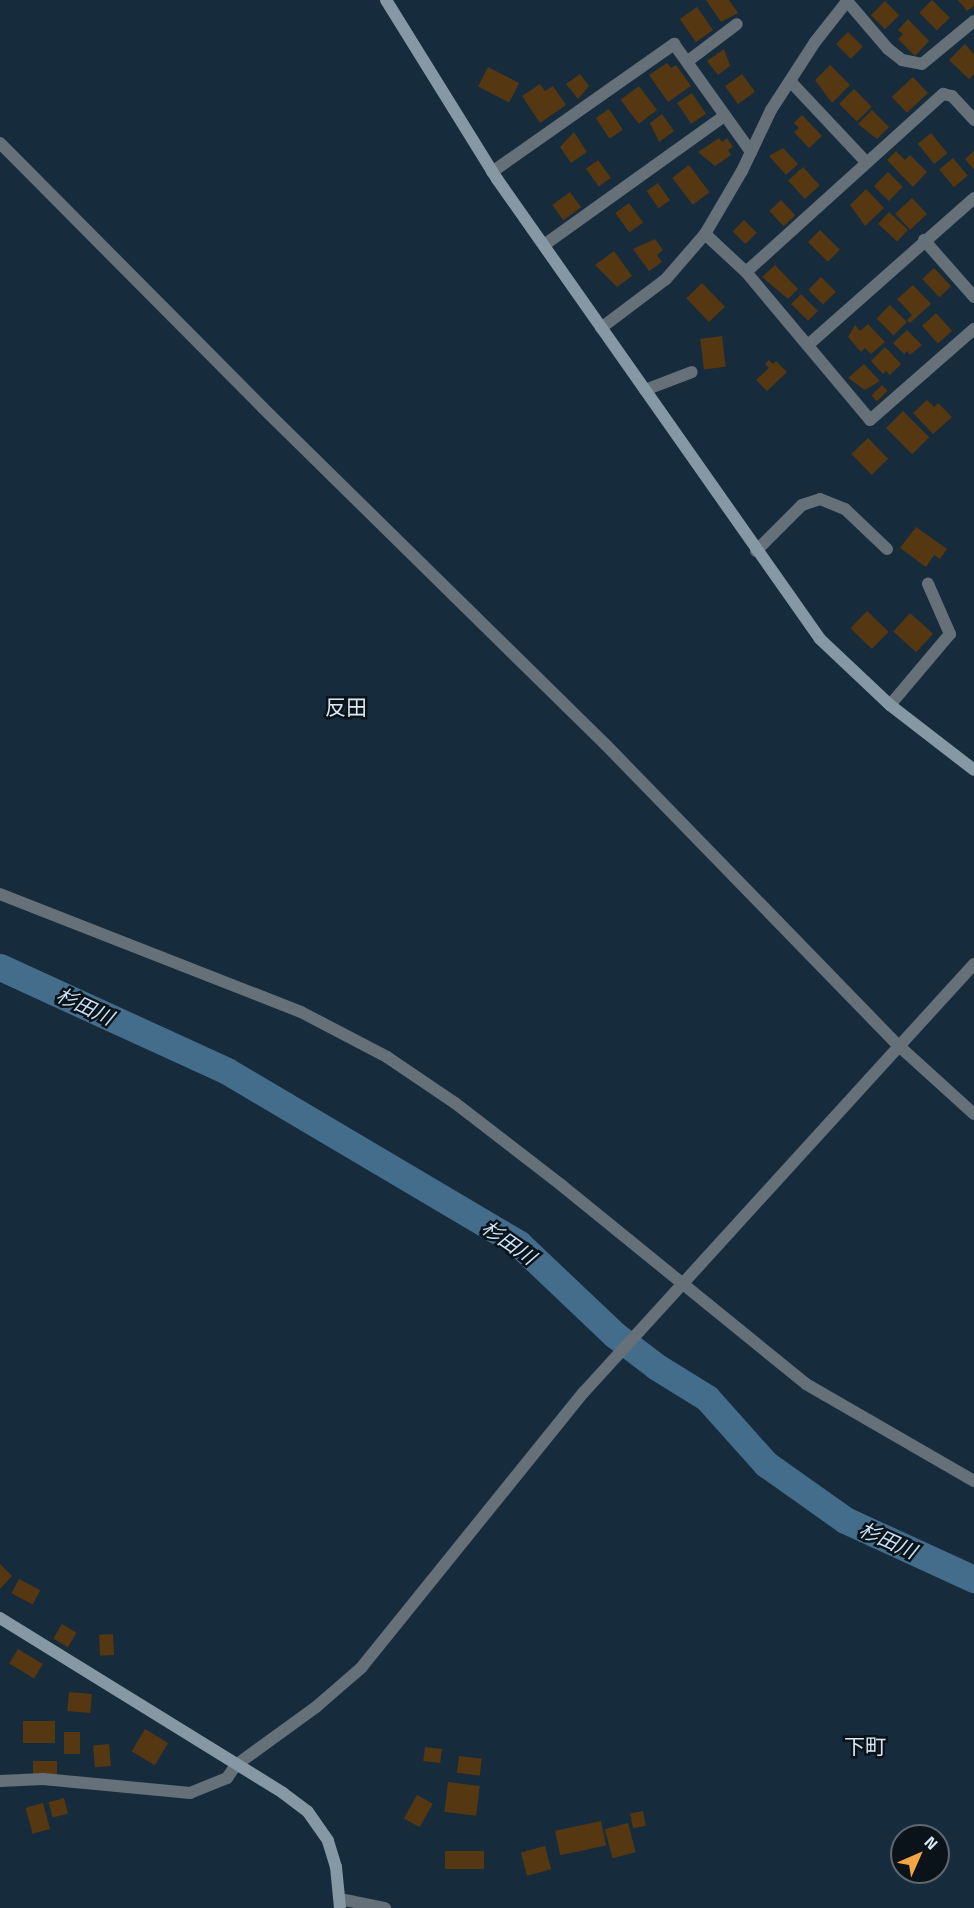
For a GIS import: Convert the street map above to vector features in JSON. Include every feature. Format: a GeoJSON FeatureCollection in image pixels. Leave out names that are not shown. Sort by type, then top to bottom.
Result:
{"type":"FeatureCollection","features":[{"type":"Feature","properties":{"kind":"street"},"geometry":{"type":"LineString","coordinates":[[386,0],[492,172],[820,639],[890,705],[974,770]]}},
{"type":"Feature","properties":{"kind":"street"},"geometry":{"type":"LineString","coordinates":[[601,328],[666,279],[705,234],[790,81],[848,1],[888,49],[902,60],[922,64],[974,21]]}},
{"type":"Feature","properties":{"kind":"street"},"geometry":{"type":"LineString","coordinates":[[688,61],[737,24]]}},
{"type":"Feature","properties":{"kind":"street"},"geometry":{"type":"LineString","coordinates":[[492,172],[674,44],[751,152]]}},
{"type":"Feature","properties":{"kind":"street"},"geometry":{"type":"LineString","coordinates":[[790,81],[866,162]]}},
{"type":"Feature","properties":{"kind":"street"},"geometry":{"type":"LineString","coordinates":[[746,272],[943,94],[952,96],[974,120]]}},
{"type":"Feature","properties":{"kind":"street"},"geometry":{"type":"LineString","coordinates":[[544,245],[724,116]]}},
{"type":"Feature","properties":{"kind":"street"},"geometry":{"type":"LineString","coordinates":[[0,142],[263,408],[605,744],[899,1046],[974,1114]]}},
{"type":"Feature","properties":{"kind":"street"},"geometry":{"type":"LineString","coordinates":[[808,345],[974,198]]}},
{"type":"Feature","properties":{"kind":"street"},"geometry":{"type":"LineString","coordinates":[[705,234],[746,272],[870,420],[974,328]]}},
{"type":"Feature","properties":{"kind":"street"},"geometry":{"type":"LineString","coordinates":[[924,240],[974,297]]}},
{"type":"Feature","properties":{"kind":"street"},"geometry":{"type":"LineString","coordinates":[[645,390],[692,372]]}},
{"type":"Feature","properties":{"kind":"street"},"geometry":{"type":"LineString","coordinates":[[756,551],[802,505],[820,499],[845,509],[887,549]]}},
{"type":"Feature","properties":{"kind":"street"},"geometry":{"type":"LineString","coordinates":[[890,705],[950,634],[928,584]]}},
{"type":"Feature","properties":{"kind":"street"},"geometry":{"type":"LineString","coordinates":[[0,894],[301,1012],[387,1057],[464,1109],[806,1384],[974,1481]]}},
{"type":"Feature","properties":{"kind":"street"},"geometry":{"type":"LineString","coordinates":[[0,1781],[43,1779],[190,1793],[227,1778],[237,1765],[278,1738],[361,1668],[584,1392],[974,964]]}},
{"type":"Feature","properties":{"kind":"street"},"geometry":{"type":"LineString","coordinates":[[0,1618],[237,1765],[308,1812],[328,1841],[340,1904],[385,1908]]}},
{"type":"Feature","properties":{"kind":"building"},"geometry":{"type":"Polygon","coordinates":[[[706,0],[729,0],[738,13],[721,22],[706,0]]]}},
{"type":"Feature","properties":{"kind":"building"},"geometry":{"type":"Polygon","coordinates":[[[932,0],[950,18],[937,30],[919,13],[932,0]]]}},
{"type":"Feature","properties":{"kind":"building"},"geometry":{"type":"Polygon","coordinates":[[[958,0],[974,0],[974,6],[967,11],[958,0]]]}},
{"type":"Feature","properties":{"kind":"building"},"geometry":{"type":"Polygon","coordinates":[[[885,1],[899,15],[885,29],[871,15],[885,1]]]}},
{"type":"Feature","properties":{"kind":"building"},"geometry":{"type":"Polygon","coordinates":[[[697,7],[713,30],[696,42],[680,19],[697,7]]]}},
{"type":"Feature","properties":{"kind":"building"},"geometry":{"type":"Polygon","coordinates":[[[908,19],[929,41],[915,56],[898,39],[903,34],[898,30],[908,19]]]}},
{"type":"Feature","properties":{"kind":"building"},"geometry":{"type":"Polygon","coordinates":[[[848,32],[863,47],[851,59],[836,44],[848,32]]]}},
{"type":"Feature","properties":{"kind":"building"},"geometry":{"type":"Polygon","coordinates":[[[965,44],[974,54],[974,74],[969,79],[949,60],[965,44]]]}},
{"type":"Feature","properties":{"kind":"building"},"geometry":{"type":"Polygon","coordinates":[[[724,49],[730,66],[718,75],[707,61],[724,49]]]}},
{"type":"Feature","properties":{"kind":"building"},"geometry":{"type":"Polygon","coordinates":[[[667,63],[671,68],[676,65],[691,86],[668,102],[649,75],[667,63]]]}},
{"type":"Feature","properties":{"kind":"building"},"geometry":{"type":"Polygon","coordinates":[[[830,65],[850,85],[832,103],[815,80],[830,65]]]}},
{"type":"Feature","properties":{"kind":"building"},"geometry":{"type":"Polygon","coordinates":[[[488,67],[519,83],[509,102],[478,87],[488,67]]]}},
{"type":"Feature","properties":{"kind":"building"},"geometry":{"type":"Polygon","coordinates":[[[580,74],[589,86],[578,99],[566,84],[580,74]]]}},
{"type":"Feature","properties":{"kind":"building"},"geometry":{"type":"Polygon","coordinates":[[[742,74],[755,92],[738,104],[725,86],[742,74]]]}},
{"type":"Feature","properties":{"kind":"building"},"geometry":{"type":"Polygon","coordinates":[[[913,77],[928,93],[907,113],[892,97],[913,77]]]}},
{"type":"Feature","properties":{"kind":"building"},"geometry":{"type":"Polygon","coordinates":[[[540,84],[545,91],[553,86],[566,105],[540,123],[522,96],[540,84]]]}},
{"type":"Feature","properties":{"kind":"building"},"geometry":{"type":"Polygon","coordinates":[[[639,86],[657,110],[639,124],[621,100],[639,86]]]}},
{"type":"Feature","properties":{"kind":"building"},"geometry":{"type":"Polygon","coordinates":[[[854,89],[872,107],[857,122],[839,104],[854,89]]]}},
{"type":"Feature","properties":{"kind":"building"},"geometry":{"type":"Polygon","coordinates":[[[692,93],[706,114],[691,124],[677,103],[692,93]]]}},
{"type":"Feature","properties":{"kind":"building"},"geometry":{"type":"Polygon","coordinates":[[[609,109],[623,130],[610,139],[596,118],[609,109]]]}},
{"type":"Feature","properties":{"kind":"building"},"geometry":{"type":"Polygon","coordinates":[[[872,110],[889,127],[877,139],[858,124],[872,110]]]}},
{"type":"Feature","properties":{"kind":"building"},"geometry":{"type":"Polygon","coordinates":[[[662,114],[674,131],[659,142],[650,123],[662,114]]]}},
{"type":"Feature","properties":{"kind":"building"},"geometry":{"type":"Polygon","coordinates":[[[802,115],[822,136],[809,148],[794,132],[799,128],[794,123],[802,115]]]}},
{"type":"Feature","properties":{"kind":"building"},"geometry":{"type":"Polygon","coordinates":[[[574,132],[587,152],[571,163],[560,147],[574,132]]]}},
{"type":"Feature","properties":{"kind":"building"},"geometry":{"type":"Polygon","coordinates":[[[931,133],[947,153],[934,164],[918,144],[931,133]]]}},
{"type":"Feature","properties":{"kind":"building"},"geometry":{"type":"Polygon","coordinates":[[[719,138],[722,142],[727,138],[733,147],[728,150],[731,155],[715,166],[698,152],[719,138]]]}},
{"type":"Feature","properties":{"kind":"building"},"geometry":{"type":"Polygon","coordinates":[[[783,148],[798,164],[786,175],[769,156],[783,148]]]}},
{"type":"Feature","properties":{"kind":"building"},"geometry":{"type":"Polygon","coordinates":[[[896,151],[905,160],[910,155],[927,172],[913,187],[887,160],[896,151]]]}},
{"type":"Feature","properties":{"kind":"building"},"geometry":{"type":"Polygon","coordinates":[[[974,151],[974,170],[965,159],[974,151]]]}},
{"type":"Feature","properties":{"kind":"building"},"geometry":{"type":"Polygon","coordinates":[[[953,158],[968,176],[954,187],[939,170],[953,158]]]}},
{"type":"Feature","properties":{"kind":"building"},"geometry":{"type":"Polygon","coordinates":[[[598,160],[611,178],[599,187],[586,169],[598,160]]]}},
{"type":"Feature","properties":{"kind":"building"},"geometry":{"type":"Polygon","coordinates":[[[689,165],[709,192],[693,205],[672,178],[689,165]]]}},
{"type":"Feature","properties":{"kind":"building"},"geometry":{"type":"Polygon","coordinates":[[[803,167],[820,186],[805,199],[788,180],[803,167]]]}},
{"type":"Feature","properties":{"kind":"building"},"geometry":{"type":"Polygon","coordinates":[[[888,172],[903,187],[889,201],[874,186],[888,172]]]}},
{"type":"Feature","properties":{"kind":"building"},"geometry":{"type":"Polygon","coordinates":[[[658,183],[670,200],[659,208],[647,191],[658,183]]]}},
{"type":"Feature","properties":{"kind":"building"},"geometry":{"type":"Polygon","coordinates":[[[866,189],[884,208],[865,226],[850,205],[866,189]]]}},
{"type":"Feature","properties":{"kind":"building"},"geometry":{"type":"Polygon","coordinates":[[[570,192],[581,207],[563,220],[552,205],[570,192]]]}},
{"type":"Feature","properties":{"kind":"building"},"geometry":{"type":"Polygon","coordinates":[[[912,198],[927,214],[910,230],[895,214],[912,198]]]}},
{"type":"Feature","properties":{"kind":"building"},"geometry":{"type":"Polygon","coordinates":[[[781,200],[795,215],[784,226],[769,211],[781,200]]]}},
{"type":"Feature","properties":{"kind":"building"},"geometry":{"type":"Polygon","coordinates":[[[629,203],[643,222],[629,232],[615,213],[629,203]]]}},
{"type":"Feature","properties":{"kind":"building"},"geometry":{"type":"Polygon","coordinates":[[[889,212],[908,230],[897,241],[878,224],[889,212]]]}},
{"type":"Feature","properties":{"kind":"building"},"geometry":{"type":"Polygon","coordinates":[[[744,220],[757,233],[745,244],[733,231],[744,220]]]}},
{"type":"Feature","properties":{"kind":"building"},"geometry":{"type":"Polygon","coordinates":[[[820,230],[840,250],[828,262],[808,242],[820,230]]]}},
{"type":"Feature","properties":{"kind":"building"},"geometry":{"type":"Polygon","coordinates":[[[655,239],[663,250],[657,255],[662,262],[649,271],[633,249],[655,239]]]}},
{"type":"Feature","properties":{"kind":"building"},"geometry":{"type":"Polygon","coordinates":[[[614,251],[632,276],[617,287],[595,265],[614,251]]]}},
{"type":"Feature","properties":{"kind":"building"},"geometry":{"type":"Polygon","coordinates":[[[775,265],[798,289],[788,299],[762,277],[775,265]]]}},
{"type":"Feature","properties":{"kind":"building"},"geometry":{"type":"Polygon","coordinates":[[[934,268],[951,286],[939,297],[922,279],[934,268]]]}},
{"type":"Feature","properties":{"kind":"building"},"geometry":{"type":"Polygon","coordinates":[[[821,277],[836,292],[823,305],[808,290],[821,277]]]}},
{"type":"Feature","properties":{"kind":"building"},"geometry":{"type":"Polygon","coordinates":[[[702,283],[725,307],[709,322],[686,298],[702,283]]]}},
{"type":"Feature","properties":{"kind":"building"},"geometry":{"type":"Polygon","coordinates":[[[913,285],[931,304],[910,323],[907,320],[912,315],[897,299],[913,285]]]}},
{"type":"Feature","properties":{"kind":"building"},"geometry":{"type":"Polygon","coordinates":[[[801,294],[818,311],[808,321],[791,304],[801,294]]]}},
{"type":"Feature","properties":{"kind":"building"},"geometry":{"type":"Polygon","coordinates":[[[890,305],[907,322],[894,335],[877,318],[890,305]]]}},
{"type":"Feature","properties":{"kind":"building"},"geometry":{"type":"Polygon","coordinates":[[[936,313],[952,331],[938,344],[922,326],[936,313]]]}},
{"type":"Feature","properties":{"kind":"building"},"geometry":{"type":"Polygon","coordinates":[[[868,324],[885,342],[871,354],[865,348],[861,352],[848,337],[855,325],[860,331],[868,324]]]}},
{"type":"Feature","properties":{"kind":"building"},"geometry":{"type":"Polygon","coordinates":[[[907,330],[922,345],[910,355],[907,351],[904,354],[893,343],[907,330]]]}},
{"type":"Feature","properties":{"kind":"building"},"geometry":{"type":"Polygon","coordinates":[[[722,336],[726,367],[704,369],[700,339],[722,336]]]}},
{"type":"Feature","properties":{"kind":"building"},"geometry":{"type":"Polygon","coordinates":[[[885,347],[901,364],[890,375],[886,371],[883,374],[871,361],[885,347]]]}},
{"type":"Feature","properties":{"kind":"building"},"geometry":{"type":"Polygon","coordinates":[[[769,360],[773,364],[776,361],[787,372],[767,391],[756,380],[769,368],[765,364],[769,360]]]}},
{"type":"Feature","properties":{"kind":"building"},"geometry":{"type":"Polygon","coordinates":[[[864,364],[880,381],[865,390],[848,378],[864,364]]]}},
{"type":"Feature","properties":{"kind":"building"},"geometry":{"type":"Polygon","coordinates":[[[882,385],[888,391],[877,401],[871,396],[882,385]]]}},
{"type":"Feature","properties":{"kind":"building"},"geometry":{"type":"Polygon","coordinates":[[[927,400],[934,407],[938,403],[952,417],[933,434],[913,413],[927,400]]]}},
{"type":"Feature","properties":{"kind":"building"},"geometry":{"type":"Polygon","coordinates":[[[903,411],[929,437],[912,454],[886,428],[903,411]]]}},
{"type":"Feature","properties":{"kind":"building"},"geometry":{"type":"Polygon","coordinates":[[[868,438],[888,459],[872,475],[851,454],[868,438]]]}},
{"type":"Feature","properties":{"kind":"building"},"geometry":{"type":"Polygon","coordinates":[[[916,527],[947,549],[940,559],[934,555],[926,567],[900,548],[916,527]]]}},
{"type":"Feature","properties":{"kind":"building"},"geometry":{"type":"Polygon","coordinates":[[[867,611],[889,632],[872,649],[850,628],[867,611]]]}},
{"type":"Feature","properties":{"kind":"building"},"geometry":{"type":"Polygon","coordinates":[[[910,613],[933,634],[916,652],[893,632],[910,613]]]}},
{"type":"Feature","properties":{"kind":"building"},"geometry":{"type":"Polygon","coordinates":[[[0,1564],[12,1576],[0,1589],[0,1564]]]}},
{"type":"Feature","properties":{"kind":"building"},"geometry":{"type":"Polygon","coordinates":[[[19,1579],[40,1590],[33,1604],[11,1593],[19,1579]]]}},
{"type":"Feature","properties":{"kind":"building"},"geometry":{"type":"Polygon","coordinates":[[[62,1624],[77,1633],[68,1647],[53,1639],[62,1624]]]}},
{"type":"Feature","properties":{"kind":"building"},"geometry":{"type":"Polygon","coordinates":[[[113,1634],[114,1655],[100,1656],[99,1635],[113,1634]]]}},
{"type":"Feature","properties":{"kind":"building"},"geometry":{"type":"Polygon","coordinates":[[[18,1649],[43,1664],[34,1679],[9,1664],[18,1649]]]}},
{"type":"Feature","properties":{"kind":"building"},"geometry":{"type":"Polygon","coordinates":[[[69,1692],[92,1694],[90,1713],[67,1711],[69,1692]]]}},
{"type":"Feature","properties":{"kind":"building"},"geometry":{"type":"Polygon","coordinates":[[[23,1721],[55,1721],[55,1743],[23,1743],[23,1721]]]}},
{"type":"Feature","properties":{"kind":"building"},"geometry":{"type":"Polygon","coordinates":[[[145,1729],[168,1743],[155,1765],[132,1751],[145,1729]]]}},
{"type":"Feature","properties":{"kind":"building"},"geometry":{"type":"Polygon","coordinates":[[[64,1732],[80,1732],[80,1754],[64,1754],[64,1732]]]}},
{"type":"Feature","properties":{"kind":"building"},"geometry":{"type":"Polygon","coordinates":[[[109,1744],[111,1766],[95,1767],[93,1745],[109,1744]]]}},
{"type":"Feature","properties":{"kind":"building"},"geometry":{"type":"Polygon","coordinates":[[[425,1747],[442,1749],[440,1763],[423,1761],[425,1747]]]}},
{"type":"Feature","properties":{"kind":"building"},"geometry":{"type":"Polygon","coordinates":[[[459,1756],[482,1759],[480,1776],[457,1773],[459,1756]]]}},
{"type":"Feature","properties":{"kind":"building"},"geometry":{"type":"Polygon","coordinates":[[[33,1761],[57,1761],[57,1774],[33,1774],[33,1761]]]}},
{"type":"Feature","properties":{"kind":"building"},"geometry":{"type":"Polygon","coordinates":[[[448,1782],[480,1786],[476,1816],[444,1812],[448,1782]]]}},
{"type":"Feature","properties":{"kind":"building"},"geometry":{"type":"Polygon","coordinates":[[[417,1795],[433,1804],[420,1827],[404,1819],[417,1795]]]}},
{"type":"Feature","properties":{"kind":"building"},"geometry":{"type":"Polygon","coordinates":[[[64,1798],[68,1813],[53,1818],[49,1802],[64,1798]]]}},
{"type":"Feature","properties":{"kind":"building"},"geometry":{"type":"Polygon","coordinates":[[[43,1803],[50,1829],[33,1834],[26,1808],[43,1803]]]}},
{"type":"Feature","properties":{"kind":"building"},"geometry":{"type":"Polygon","coordinates":[[[643,1811],[646,1826],[633,1828],[630,1813],[643,1811]]]}},
{"type":"Feature","properties":{"kind":"building"},"geometry":{"type":"Polygon","coordinates":[[[601,1821],[606,1845],[560,1855],[555,1831],[601,1821]]]}},
{"type":"Feature","properties":{"kind":"building"},"geometry":{"type":"Polygon","coordinates":[[[628,1823],[636,1852],[613,1858],[605,1829],[628,1823]]]}},
{"type":"Feature","properties":{"kind":"building"},"geometry":{"type":"Polygon","coordinates":[[[545,1846],[551,1869],[527,1876],[521,1852],[545,1846]]]}},
{"type":"Feature","properties":{"kind":"building"},"geometry":{"type":"Polygon","coordinates":[[[445,1851],[484,1851],[484,1869],[445,1869],[445,1851]]]}},
{"type":"Feature","properties":{"kind":"waterway","name":"杉田川"},"geometry":{"type":"LineString","coordinates":[[0,967],[227,1071],[519,1244],[615,1335],[657,1367],[707,1398],[766,1464],[845,1520],[974,1579]]}},
{"type":"Feature","properties":{"kind":"district","name":"反田"},"geometry":{"type":"Point","coordinates":[346,707]}},
{"type":"Feature","properties":{"kind":"district","name":"下町"},"geometry":{"type":"Point","coordinates":[865,1746]}}]}
